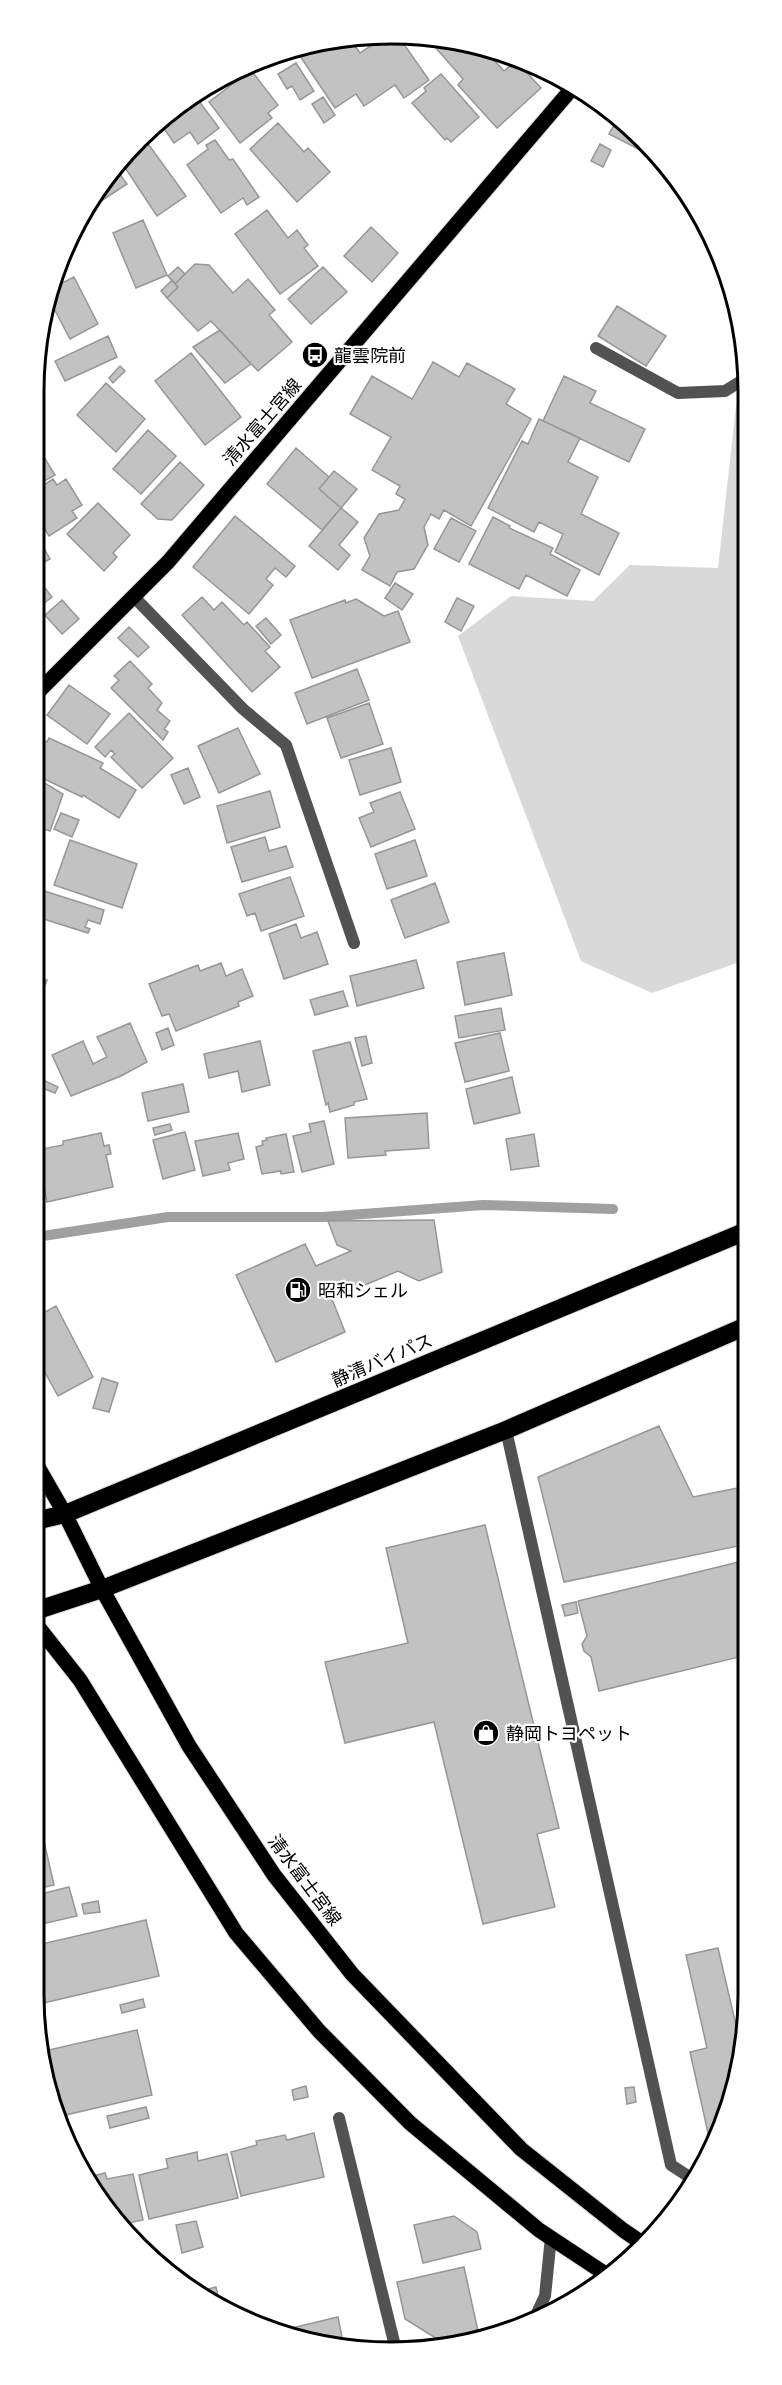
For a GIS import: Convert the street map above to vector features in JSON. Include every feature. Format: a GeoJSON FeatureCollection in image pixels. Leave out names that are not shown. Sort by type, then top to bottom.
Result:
{"type":"FeatureCollection","features":[{"type":"Feature","properties":{"kind":"highway","name":"静清バイパス"},"geometry":{"type":"LineString","coordinates":[[44,1519],[65,1514],[738,1234]]}},
{"type":"Feature","properties":{"kind":"highway"},"geometry":{"type":"LineString","coordinates":[[44,1608],[102,1589],[506,1430],[738,1330]]}},
{"type":"Feature","properties":{"kind":"main road","name":"清水富士宮線"},"geometry":{"type":"LineString","coordinates":[[44,686],[176,553],[569,92]]}},
{"type":"Feature","properties":{"kind":"main road","name":"清水富士宮線"},"geometry":{"type":"LineString","coordinates":[[44,1478],[65,1514],[102,1589],[189,1746],[274,1875],[352,1974],[521,2149],[638,2239]]}},
{"type":"Feature","properties":{"kind":"main road"},"geometry":{"type":"LineString","coordinates":[[44,1635],[80,1680],[236,1933],[320,2031],[410,2123],[539,2230],[601,2271]]}},
{"type":"Feature","properties":{"kind":"street"},"geometry":{"type":"LineString","coordinates":[[596,348],[678,393],[725,391],[738,383]]}},
{"type":"Feature","properties":{"kind":"street"},"geometry":{"type":"LineString","coordinates":[[134,597],[243,709],[286,745],[354,943]]}},
{"type":"Feature","properties":{"kind":"street"},"geometry":{"type":"LineString","coordinates":[[506,1430],[671,2165],[687,2176]]}},
{"type":"Feature","properties":{"kind":"street"},"geometry":{"type":"LineString","coordinates":[[339,2118],[394,2342]]}},
{"type":"Feature","properties":{"kind":"street"},"geometry":{"type":"LineString","coordinates":[[539,2309],[545,2296],[551,2238]]}},
{"type":"Feature","properties":{"kind":"shaded area"},"geometry":{"type":"Polygon","coordinates":[[[736,406],[738,406],[738,962],[652,993],[581,961],[458,636],[511,596],[593,601],[630,565],[718,568],[736,406]]]}},
{"type":"Feature","properties":{"kind":"building"},"geometry":{"type":"Polygon","coordinates":[[[374,44],[404,44],[429,80],[404,98],[395,85],[364,106],[356,94],[335,108],[300,55],[346,46],[355,45],[360,53],[374,44]]]}},
{"type":"Feature","properties":{"kind":"building"},"geometry":{"type":"Polygon","coordinates":[[[434,46],[493,59],[504,71],[511,65],[524,70],[541,88],[497,128],[458,85],[463,79],[434,46]]]}},
{"type":"Feature","properties":{"kind":"building"},"geometry":{"type":"Polygon","coordinates":[[[296,63],[314,91],[300,100],[292,86],[287,89],[278,74],[296,63]]]}},
{"type":"Feature","properties":{"kind":"building"},"geometry":{"type":"Polygon","coordinates":[[[253,72],[278,105],[268,113],[272,118],[240,143],[209,102],[242,77],[253,72]]]}},
{"type":"Feature","properties":{"kind":"building"},"geometry":{"type":"Polygon","coordinates":[[[441,74],[479,117],[451,142],[447,138],[445,140],[412,103],[426,91],[424,88],[441,74]]]}},
{"type":"Feature","properties":{"kind":"building"},"geometry":{"type":"Polygon","coordinates":[[[323,97],[335,115],[324,123],[312,104],[323,97]]]}},
{"type":"Feature","properties":{"kind":"building"},"geometry":{"type":"Polygon","coordinates":[[[199,101],[219,128],[198,144],[190,132],[174,143],[164,128],[199,101]]]}},
{"type":"Feature","properties":{"kind":"building"},"geometry":{"type":"Polygon","coordinates":[[[278,123],[304,152],[308,148],[330,172],[297,202],[250,149],[278,123]]]}},
{"type":"Feature","properties":{"kind":"building"},"geometry":{"type":"Polygon","coordinates":[[[614,125],[642,151],[609,134],[614,125]]]}},
{"type":"Feature","properties":{"kind":"building"},"geometry":{"type":"Polygon","coordinates":[[[215,140],[229,160],[233,159],[259,197],[247,205],[243,198],[221,213],[187,165],[208,149],[206,145],[215,140]]]}},
{"type":"Feature","properties":{"kind":"building"},"geometry":{"type":"Polygon","coordinates":[[[147,143],[186,196],[157,216],[125,168],[147,143]]]}},
{"type":"Feature","properties":{"kind":"building"},"geometry":{"type":"Polygon","coordinates":[[[600,144],[611,150],[603,167],[591,161],[600,144]]]}},
{"type":"Feature","properties":{"kind":"building"},"geometry":{"type":"Polygon","coordinates":[[[120,174],[127,184],[99,202],[120,174]]]}},
{"type":"Feature","properties":{"kind":"building"},"geometry":{"type":"Polygon","coordinates":[[[267,210],[288,238],[297,230],[308,245],[304,248],[318,266],[280,294],[235,234],[267,210]]]}},
{"type":"Feature","properties":{"kind":"building"},"geometry":{"type":"Polygon","coordinates":[[[143,220],[167,275],[136,288],[113,233],[143,220]]]}},
{"type":"Feature","properties":{"kind":"building"},"geometry":{"type":"Polygon","coordinates":[[[371,227],[398,253],[372,282],[344,256],[371,227]]]}},
{"type":"Feature","properties":{"kind":"building"},"geometry":{"type":"Polygon","coordinates":[[[195,264],[209,265],[233,293],[248,279],[275,310],[269,315],[292,342],[258,371],[211,321],[198,331],[167,298],[178,287],[175,284],[195,264]]]}},
{"type":"Feature","properties":{"kind":"building"},"geometry":{"type":"Polygon","coordinates":[[[178,267],[185,274],[175,284],[168,276],[178,267]]]}},
{"type":"Feature","properties":{"kind":"building"},"geometry":{"type":"Polygon","coordinates":[[[323,267],[347,292],[311,324],[288,299],[323,267]]]}},
{"type":"Feature","properties":{"kind":"building"},"geometry":{"type":"Polygon","coordinates":[[[74,277],[98,324],[70,339],[54,308],[60,284],[74,277]]]}},
{"type":"Feature","properties":{"kind":"building"},"geometry":{"type":"Polygon","coordinates":[[[172,280],[178,287],[167,298],[161,291],[172,280]]]}},
{"type":"Feature","properties":{"kind":"building"},"geometry":{"type":"Polygon","coordinates":[[[617,306],[666,336],[646,366],[598,336],[617,306]]]}},
{"type":"Feature","properties":{"kind":"building"},"geometry":{"type":"Polygon","coordinates":[[[220,330],[251,364],[225,383],[193,347],[220,330]]]}},
{"type":"Feature","properties":{"kind":"building"},"geometry":{"type":"Polygon","coordinates":[[[108,336],[117,357],[65,381],[55,361],[108,336]]]}},
{"type":"Feature","properties":{"kind":"building"},"geometry":{"type":"Polygon","coordinates":[[[191,353],[241,417],[205,445],[155,381],[191,353]]]}},
{"type":"Feature","properties":{"kind":"building"},"geometry":{"type":"Polygon","coordinates":[[[433,362],[459,377],[467,363],[515,389],[506,404],[531,419],[471,526],[444,510],[439,519],[431,514],[424,527],[428,545],[414,569],[397,572],[390,586],[362,570],[370,556],[364,538],[379,514],[399,510],[405,499],[396,494],[400,486],[372,470],[391,437],[350,414],[372,376],[412,399],[433,362]]]}},
{"type":"Feature","properties":{"kind":"building"},"geometry":{"type":"Polygon","coordinates":[[[120,366],[125,371],[113,383],[109,378],[120,366]]]}},
{"type":"Feature","properties":{"kind":"building"},"geometry":{"type":"Polygon","coordinates":[[[564,376],[596,391],[590,403],[645,429],[629,462],[543,421],[564,376]]]}},
{"type":"Feature","properties":{"kind":"building"},"geometry":{"type":"Polygon","coordinates":[[[106,383],[145,419],[116,452],[77,415],[106,383]]]}},
{"type":"Feature","properties":{"kind":"building"},"geometry":{"type":"Polygon","coordinates":[[[539,419],[580,438],[568,462],[598,477],[581,514],[619,533],[599,575],[555,552],[563,534],[539,522],[534,532],[488,508],[522,441],[528,444],[539,419]]]}},
{"type":"Feature","properties":{"kind":"building"},"geometry":{"type":"Polygon","coordinates":[[[148,430],[176,456],[141,494],[113,469],[148,430]]]}},
{"type":"Feature","properties":{"kind":"building"},"geometry":{"type":"Polygon","coordinates":[[[296,448],[329,477],[319,489],[341,508],[322,530],[267,484],[296,448]]]}},
{"type":"Feature","properties":{"kind":"building"},"geometry":{"type":"Polygon","coordinates":[[[44,457],[55,475],[44,481],[44,457]]]}},
{"type":"Feature","properties":{"kind":"building"},"geometry":{"type":"Polygon","coordinates":[[[180,462],[204,485],[172,520],[158,519],[141,504],[180,462]]]}},
{"type":"Feature","properties":{"kind":"building"},"geometry":{"type":"Polygon","coordinates":[[[334,471],[357,489],[341,508],[319,489],[334,471]]]}},
{"type":"Feature","properties":{"kind":"building"},"geometry":{"type":"Polygon","coordinates":[[[53,479],[57,485],[66,479],[82,505],[72,511],[77,518],[49,536],[44,528],[44,485],[53,479]]]}},
{"type":"Feature","properties":{"kind":"building"},"geometry":{"type":"Polygon","coordinates":[[[98,503],[130,535],[113,553],[117,557],[104,571],[67,534],[98,503]]]}},
{"type":"Feature","properties":{"kind":"building"},"geometry":{"type":"Polygon","coordinates":[[[341,508],[358,522],[339,545],[350,555],[338,570],[309,546],[341,508]]]}},
{"type":"Feature","properties":{"kind":"building"},"geometry":{"type":"Polygon","coordinates":[[[235,516],[295,566],[286,577],[275,568],[266,579],[273,585],[249,614],[193,567],[235,516]]]}},
{"type":"Feature","properties":{"kind":"building"},"geometry":{"type":"Polygon","coordinates":[[[493,517],[510,526],[509,528],[553,548],[550,554],[580,570],[567,596],[526,575],[519,589],[469,564],[493,517]]]}},
{"type":"Feature","properties":{"kind":"building"},"geometry":{"type":"Polygon","coordinates":[[[451,518],[476,531],[459,562],[434,549],[451,518]]]}},
{"type":"Feature","properties":{"kind":"building"},"geometry":{"type":"Polygon","coordinates":[[[44,550],[50,559],[44,562],[44,550]]]}},
{"type":"Feature","properties":{"kind":"building"},"geometry":{"type":"Polygon","coordinates":[[[395,583],[413,594],[402,610],[385,598],[395,583]]]}},
{"type":"Feature","properties":{"kind":"building"},"geometry":{"type":"Polygon","coordinates":[[[44,587],[52,597],[44,603],[44,587]]]}},
{"type":"Feature","properties":{"kind":"building"},"geometry":{"type":"Polygon","coordinates":[[[202,597],[214,610],[222,602],[244,625],[247,622],[270,647],[265,651],[280,667],[252,692],[182,615],[202,597]]]}},
{"type":"Feature","properties":{"kind":"building"},"geometry":{"type":"Polygon","coordinates":[[[457,598],[474,606],[461,631],[445,622],[457,598]]]}},
{"type":"Feature","properties":{"kind":"building"},"geometry":{"type":"Polygon","coordinates":[[[356,599],[384,616],[398,611],[410,642],[312,678],[290,620],[345,600],[346,603],[356,599]]]}},
{"type":"Feature","properties":{"kind":"building"},"geometry":{"type":"Polygon","coordinates":[[[62,600],[79,619],[62,634],[45,615],[62,600]]]}},
{"type":"Feature","properties":{"kind":"building"},"geometry":{"type":"Polygon","coordinates":[[[266,618],[281,635],[271,644],[256,626],[266,618]]]}},
{"type":"Feature","properties":{"kind":"building"},"geometry":{"type":"Polygon","coordinates":[[[129,627],[149,647],[138,657],[118,638],[129,627]]]}},
{"type":"Feature","properties":{"kind":"building"},"geometry":{"type":"Polygon","coordinates":[[[130,661],[152,684],[148,688],[162,703],[157,710],[170,721],[164,729],[168,732],[163,740],[111,688],[119,680],[114,676],[130,661]]]}},
{"type":"Feature","properties":{"kind":"building"},"geometry":{"type":"Polygon","coordinates":[[[357,669],[369,700],[307,724],[295,693],[357,669]]]}},
{"type":"Feature","properties":{"kind":"building"},"geometry":{"type":"Polygon","coordinates":[[[69,685],[110,714],[87,744],[47,715],[69,685]]]}},
{"type":"Feature","properties":{"kind":"building"},"geometry":{"type":"Polygon","coordinates":[[[369,703],[383,744],[341,758],[327,718],[369,703]]]}},
{"type":"Feature","properties":{"kind":"building"},"geometry":{"type":"Polygon","coordinates":[[[129,713],[173,758],[142,788],[111,757],[115,754],[111,750],[105,757],[95,747],[129,713]]]}},
{"type":"Feature","properties":{"kind":"building"},"geometry":{"type":"Polygon","coordinates":[[[238,728],[260,774],[219,793],[198,746],[238,728]]]}},
{"type":"Feature","properties":{"kind":"building"},"geometry":{"type":"Polygon","coordinates":[[[49,738],[103,763],[100,768],[136,790],[119,818],[83,795],[82,797],[44,779],[44,740],[47,742],[49,738]]]}},
{"type":"Feature","properties":{"kind":"building"},"geometry":{"type":"Polygon","coordinates":[[[391,748],[401,782],[360,795],[349,760],[391,748]]]}},
{"type":"Feature","properties":{"kind":"building"},"geometry":{"type":"Polygon","coordinates":[[[188,768],[200,797],[184,804],[171,775],[188,768]]]}},
{"type":"Feature","properties":{"kind":"building"},"geometry":{"type":"Polygon","coordinates":[[[44,783],[63,794],[50,831],[44,829],[44,783]]]}},
{"type":"Feature","properties":{"kind":"building"},"geometry":{"type":"Polygon","coordinates":[[[270,791],[280,827],[227,843],[217,806],[270,791]]]}},
{"type":"Feature","properties":{"kind":"building"},"geometry":{"type":"Polygon","coordinates":[[[400,792],[415,829],[371,847],[359,818],[374,812],[370,803],[400,792]]]}},
{"type":"Feature","properties":{"kind":"building"},"geometry":{"type":"Polygon","coordinates":[[[61,813],[79,820],[72,837],[54,829],[61,813]]]}},
{"type":"Feature","properties":{"kind":"building"},"geometry":{"type":"Polygon","coordinates":[[[265,837],[269,851],[286,846],[293,867],[242,882],[231,847],[265,837]]]}},
{"type":"Feature","properties":{"kind":"building"},"geometry":{"type":"Polygon","coordinates":[[[70,840],[137,864],[122,908],[54,885],[70,840]]]}},
{"type":"Feature","properties":{"kind":"building"},"geometry":{"type":"Polygon","coordinates":[[[415,840],[427,876],[387,889],[375,854],[415,840]]]}},
{"type":"Feature","properties":{"kind":"building"},"geometry":{"type":"Polygon","coordinates":[[[290,877],[304,916],[261,931],[255,913],[247,916],[239,894],[290,877]]]}},
{"type":"Feature","properties":{"kind":"building"},"geometry":{"type":"Polygon","coordinates":[[[435,883],[449,922],[405,938],[391,900],[435,883]]]}},
{"type":"Feature","properties":{"kind":"building"},"geometry":{"type":"Polygon","coordinates":[[[44,891],[104,910],[100,924],[88,920],[85,927],[90,929],[88,933],[44,919],[44,891]]]}},
{"type":"Feature","properties":{"kind":"building"},"geometry":{"type":"Polygon","coordinates":[[[296,924],[301,938],[317,932],[328,964],[284,979],[269,934],[296,924]]]}},
{"type":"Feature","properties":{"kind":"building"},"geometry":{"type":"Polygon","coordinates":[[[504,953],[512,995],[465,1005],[457,962],[504,953]]]}},
{"type":"Feature","properties":{"kind":"building"},"geometry":{"type":"Polygon","coordinates":[[[416,960],[424,988],[357,1006],[350,976],[416,960]]]}},
{"type":"Feature","properties":{"kind":"building"},"geometry":{"type":"Polygon","coordinates":[[[221,963],[226,976],[242,969],[253,996],[238,1002],[239,1006],[176,1031],[169,1014],[162,1016],[149,984],[198,965],[200,971],[221,963]]]}},
{"type":"Feature","properties":{"kind":"building"},"geometry":{"type":"Polygon","coordinates":[[[343,991],[348,1006],[315,1015],[310,1000],[343,991]]]}},
{"type":"Feature","properties":{"kind":"building"},"geometry":{"type":"Polygon","coordinates":[[[501,1008],[505,1030],[459,1038],[455,1016],[501,1008]]]}},
{"type":"Feature","properties":{"kind":"building"},"geometry":{"type":"Polygon","coordinates":[[[130,1023],[147,1062],[121,1076],[71,1096],[52,1055],[83,1041],[93,1064],[107,1057],[97,1037],[130,1023]]]}},
{"type":"Feature","properties":{"kind":"building"},"geometry":{"type":"Polygon","coordinates":[[[168,1028],[174,1045],[162,1050],[156,1033],[168,1028]]]}},
{"type":"Feature","properties":{"kind":"building"},"geometry":{"type":"Polygon","coordinates":[[[500,1033],[509,1071],[465,1082],[455,1043],[500,1033]]]}},
{"type":"Feature","properties":{"kind":"building"},"geometry":{"type":"Polygon","coordinates":[[[366,1036],[372,1063],[362,1066],[355,1038],[366,1036]]]}},
{"type":"Feature","properties":{"kind":"building"},"geometry":{"type":"Polygon","coordinates":[[[260,1041],[270,1085],[242,1092],[238,1071],[209,1078],[204,1054],[260,1041]]]}},
{"type":"Feature","properties":{"kind":"building"},"geometry":{"type":"Polygon","coordinates":[[[350,1042],[367,1099],[330,1112],[328,1103],[326,1105],[313,1051],[350,1042]]]}},
{"type":"Feature","properties":{"kind":"building"},"geometry":{"type":"Polygon","coordinates":[[[512,1077],[520,1113],[474,1124],[466,1089],[512,1077]]]}},
{"type":"Feature","properties":{"kind":"building"},"geometry":{"type":"Polygon","coordinates":[[[44,1080],[58,1087],[55,1093],[44,1089],[44,1080]]]}},
{"type":"Feature","properties":{"kind":"building"},"geometry":{"type":"Polygon","coordinates":[[[183,1084],[189,1112],[148,1121],[142,1093],[183,1084]]]}},
{"type":"Feature","properties":{"kind":"building"},"geometry":{"type":"Polygon","coordinates":[[[427,1113],[429,1148],[385,1151],[386,1155],[348,1158],[345,1118],[427,1113]]]}},
{"type":"Feature","properties":{"kind":"building"},"geometry":{"type":"Polygon","coordinates":[[[324,1121],[334,1164],[302,1172],[293,1136],[311,1132],[309,1124],[324,1121]]]}},
{"type":"Feature","properties":{"kind":"building"},"geometry":{"type":"Polygon","coordinates":[[[170,1124],[172,1130],[155,1135],[153,1128],[170,1124]]]}},
{"type":"Feature","properties":{"kind":"building"},"geometry":{"type":"Polygon","coordinates":[[[185,1132],[195,1170],[163,1179],[153,1140],[185,1132]]]}},
{"type":"Feature","properties":{"kind":"building"},"geometry":{"type":"Polygon","coordinates":[[[101,1133],[104,1146],[109,1145],[111,1154],[106,1155],[113,1187],[47,1202],[44,1191],[44,1149],[63,1145],[63,1141],[101,1133]]]}},
{"type":"Feature","properties":{"kind":"building"},"geometry":{"type":"Polygon","coordinates":[[[238,1133],[244,1159],[228,1163],[230,1170],[203,1176],[195,1141],[238,1133]]]}},
{"type":"Feature","properties":{"kind":"building"},"geometry":{"type":"Polygon","coordinates":[[[286,1134],[294,1172],[281,1174],[281,1171],[262,1174],[256,1147],[263,1145],[262,1141],[267,1140],[266,1138],[286,1134]]]}},
{"type":"Feature","properties":{"kind":"building"},"geometry":{"type":"Polygon","coordinates":[[[534,1134],[539,1166],[511,1170],[506,1139],[534,1134]]]}},
{"type":"Feature","properties":{"kind":"building","name":"昭和シェル"},"geometry":{"type":"Polygon","coordinates":[[[434,1220],[442,1272],[419,1281],[398,1271],[332,1299],[345,1332],[276,1362],[236,1275],[305,1244],[316,1266],[351,1251],[337,1245],[328,1221],[434,1220]]]}},
{"type":"Feature","properties":{"kind":"building"},"geometry":{"type":"Polygon","coordinates":[[[56,1306],[93,1377],[58,1396],[44,1371],[44,1313],[56,1306]]]}},
{"type":"Feature","properties":{"kind":"building"},"geometry":{"type":"Polygon","coordinates":[[[102,1378],[118,1383],[109,1412],[93,1408],[102,1378]]]}},
{"type":"Feature","properties":{"kind":"building"},"geometry":{"type":"Polygon","coordinates":[[[659,1426],[693,1497],[738,1488],[738,1546],[564,1582],[538,1477],[659,1426]]]}},
{"type":"Feature","properties":{"kind":"building","name":"静岡トヨペット"},"geometry":{"type":"Polygon","coordinates":[[[485,1525],[559,1828],[537,1834],[555,1907],[483,1924],[434,1722],[345,1743],[325,1662],[408,1643],[386,1548],[485,1525]]]}},
{"type":"Feature","properties":{"kind":"building"},"geometry":{"type":"Polygon","coordinates":[[[738,1562],[738,1657],[599,1691],[591,1657],[584,1651],[582,1644],[587,1636],[578,1601],[738,1562]]]}},
{"type":"Feature","properties":{"kind":"building"},"geometry":{"type":"Polygon","coordinates":[[[576,1602],[578,1613],[565,1616],[562,1605],[576,1602]]]}},
{"type":"Feature","properties":{"kind":"building"},"geometry":{"type":"Polygon","coordinates":[[[44,1841],[54,1885],[44,1887],[44,1841]]]}},
{"type":"Feature","properties":{"kind":"building"},"geometry":{"type":"Polygon","coordinates":[[[69,1887],[77,1916],[44,1924],[44,1893],[69,1887]]]}},
{"type":"Feature","properties":{"kind":"building"},"geometry":{"type":"Polygon","coordinates":[[[98,1901],[100,1912],[84,1914],[82,1904],[98,1901]]]}},
{"type":"Feature","properties":{"kind":"building"},"geometry":{"type":"Polygon","coordinates":[[[146,1920],[159,1976],[44,2003],[44,1943],[146,1920]]]}},
{"type":"Feature","properties":{"kind":"building"},"geometry":{"type":"Polygon","coordinates":[[[718,1948],[737,2029],[727,2084],[708,2135],[690,2052],[707,2048],[686,1955],[718,1948]]]}},
{"type":"Feature","properties":{"kind":"building"},"geometry":{"type":"Polygon","coordinates":[[[143,1999],[145,2007],[122,2013],[120,2005],[143,1999]]]}},
{"type":"Feature","properties":{"kind":"building"},"geometry":{"type":"Polygon","coordinates":[[[137,2030],[152,2095],[65,2115],[55,2084],[48,2050],[137,2030]]]}},
{"type":"Feature","properties":{"kind":"building"},"geometry":{"type":"Polygon","coordinates":[[[306,2086],[308,2097],[294,2100],[292,2090],[306,2086]]]}},
{"type":"Feature","properties":{"kind":"building"},"geometry":{"type":"Polygon","coordinates":[[[634,2087],[636,2102],[627,2104],[625,2088],[634,2087]]]}},
{"type":"Feature","properties":{"kind":"building"},"geometry":{"type":"Polygon","coordinates":[[[146,2107],[149,2118],[110,2128],[107,2116],[146,2107]]]}},
{"type":"Feature","properties":{"kind":"building"},"geometry":{"type":"Polygon","coordinates":[[[314,2133],[324,2177],[241,2196],[231,2152],[257,2145],[256,2141],[285,2135],[287,2140],[314,2133]]]}},
{"type":"Feature","properties":{"kind":"building"},"geometry":{"type":"Polygon","coordinates":[[[197,2152],[198,2161],[227,2154],[238,2198],[149,2219],[139,2175],[168,2168],[166,2159],[197,2152]]]}},
{"type":"Feature","properties":{"kind":"building"},"geometry":{"type":"Polygon","coordinates":[[[105,2173],[107,2179],[133,2174],[143,2220],[130,2223],[115,2206],[95,2176],[105,2173]]]}},
{"type":"Feature","properties":{"kind":"building"},"geometry":{"type":"Polygon","coordinates":[[[454,2216],[477,2232],[481,2249],[423,2263],[414,2225],[454,2216]]]}},
{"type":"Feature","properties":{"kind":"building"},"geometry":{"type":"Polygon","coordinates":[[[196,2221],[203,2247],[182,2253],[176,2225],[196,2221]]]}},
{"type":"Feature","properties":{"kind":"building"},"geometry":{"type":"Polygon","coordinates":[[[464,2267],[478,2331],[437,2339],[405,2319],[397,2282],[464,2267]]]}},
{"type":"Feature","properties":{"kind":"building"},"geometry":{"type":"Polygon","coordinates":[[[216,2287],[218,2295],[217,2295],[208,2289],[216,2287]]]}},
{"type":"Feature","properties":{"kind":"building"},"geometry":{"type":"Polygon","coordinates":[[[338,2317],[342,2338],[323,2335],[293,2328],[338,2317]]]}},
{"type":"Feature","properties":{"kind":"waterway"},"geometry":{"type":"LineString","coordinates":[[44,1236],[168,1217],[323,1217],[483,1205],[613,1209]]}},
{"type":"Feature","properties":{"kind":"place","name":"龍雲院前"},"geometry":{"type":"Point","coordinates":[315,355]}},
{"type":"Feature","properties":{"kind":"place","name":"昭和シェル"},"geometry":{"type":"Point","coordinates":[298,1290]}},
{"type":"Feature","properties":{"kind":"place","name":"静岡トヨペット"},"geometry":{"type":"Point","coordinates":[486,1733]}}]}
